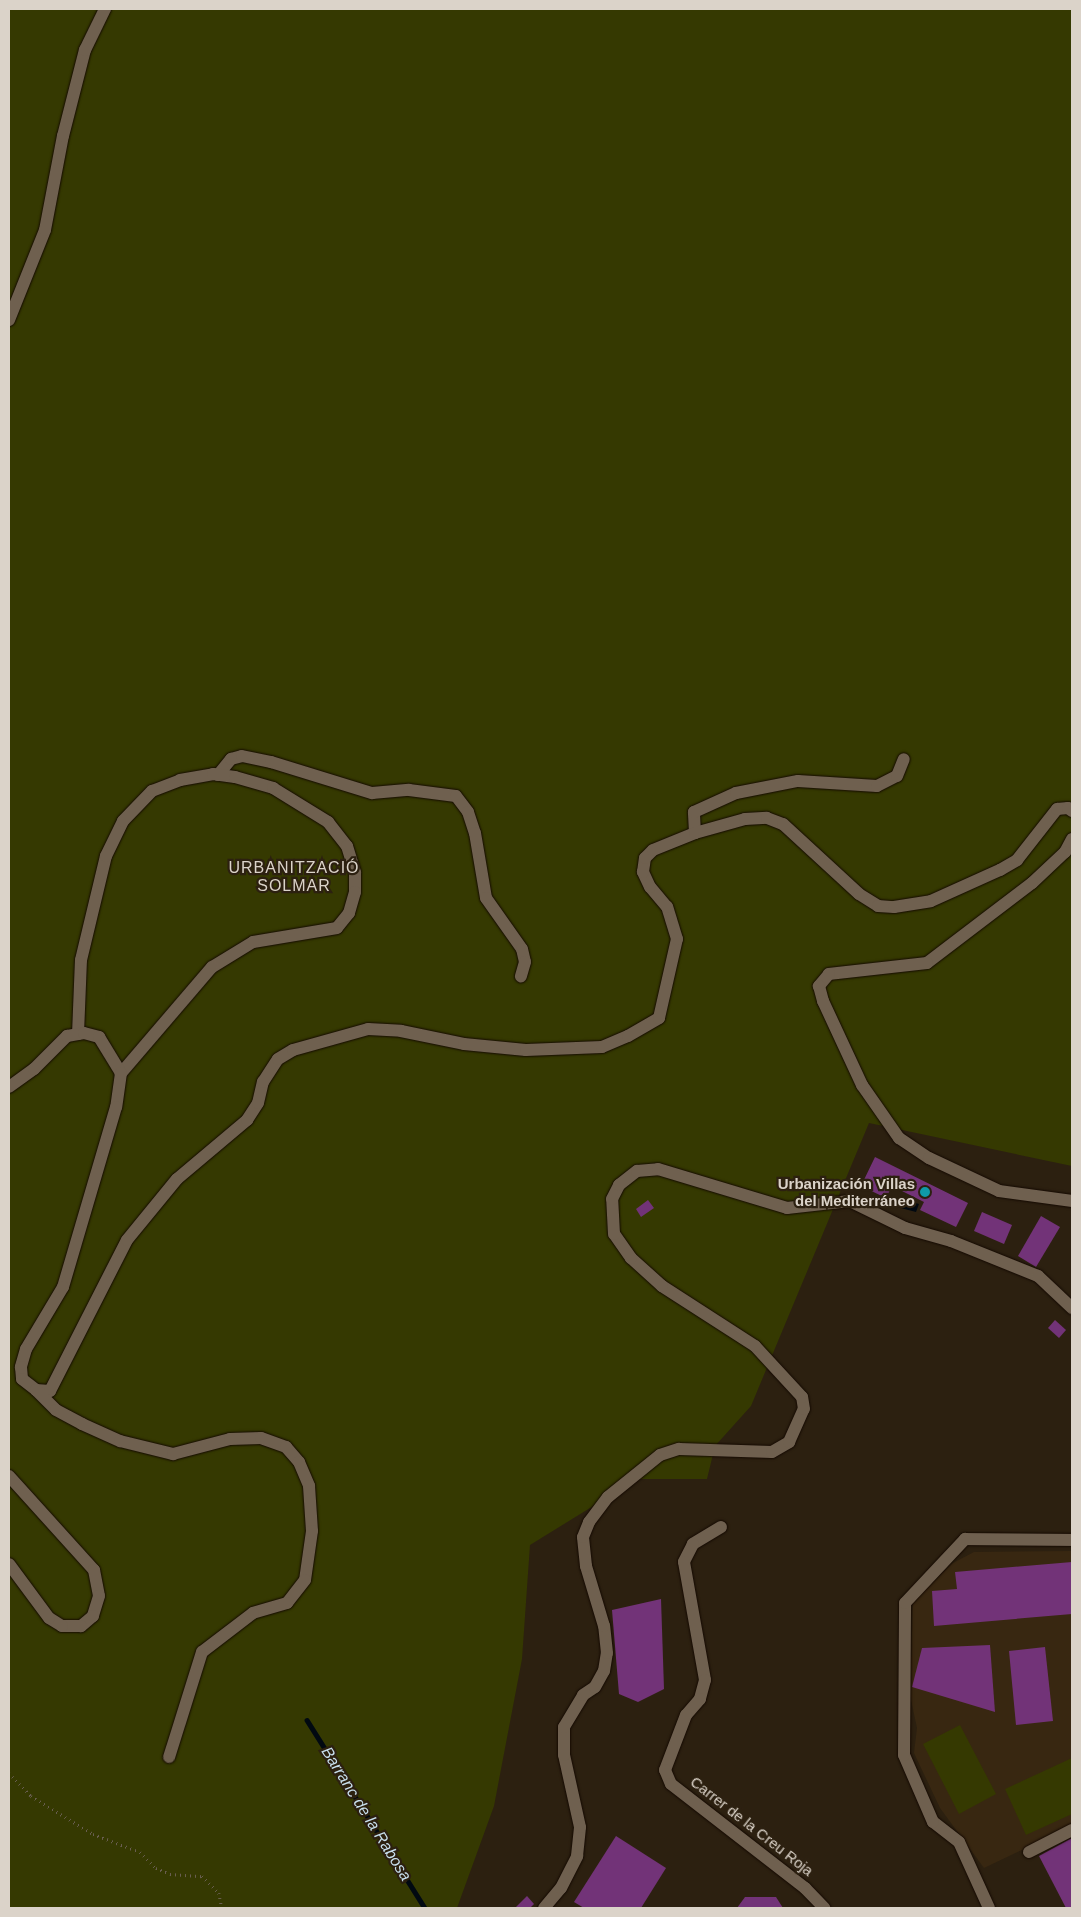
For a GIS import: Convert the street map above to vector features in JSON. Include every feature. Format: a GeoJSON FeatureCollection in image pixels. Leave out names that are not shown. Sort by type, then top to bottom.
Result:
{"type":"FeatureCollection","features":[{"type":"Feature","properties":{"kind":"street"},"geometry":{"type":"LineString","coordinates":[[9,320],[45,230],[63,136],[85,50],[105,9]]}},
{"type":"Feature","properties":{"kind":"street"},"geometry":{"type":"LineString","coordinates":[[218,775],[230,759],[242,756],[271,762],[372,793],[408,790],[456,796],[468,812],[475,833],[486,898],[522,950],[525,962],[522,976]]}},
{"type":"Feature","properties":{"kind":"street"},"geometry":{"type":"LineString","coordinates":[[695,833],[694,812],[736,793],[798,781],[877,786],[897,776],[904,759]]}},
{"type":"Feature","properties":{"kind":"street"},"geometry":{"type":"LineString","coordinates":[[78,1034],[81,960],[106,856],[123,821],[152,791],[180,780],[218,775],[258,781],[273,788],[328,822],[347,846],[355,873],[355,892],[349,913],[337,928],[253,942],[212,967],[121,1073],[116,1106],[63,1287],[26,1349],[21,1367],[22,1379],[56,1410],[120,1441],[172,1454],[230,1439],[261,1438],[286,1447],[299,1462],[309,1486],[312,1531],[306,1580],[287,1603],[254,1613],[202,1652],[169,1758]]}},
{"type":"Feature","properties":{"kind":"street"},"geometry":{"type":"LineString","coordinates":[[36,1390],[50,1390],[127,1240],[177,1179],[247,1120],[258,1103],[263,1082],[278,1059],[293,1050],[368,1029],[401,1031],[464,1044],[526,1050],[602,1047],[659,1018],[678,938],[667,907],[650,887],[643,872],[645,858],[653,850],[695,833],[745,819],[767,818],[783,824],[859,894],[878,906],[894,907],[931,901],[1000,870],[1017,860],[1056,809],[1068,808],[1072,812]]}},
{"type":"Feature","properties":{"kind":"street"},"geometry":{"type":"LineString","coordinates":[[1072,839],[1066,852],[1032,883],[928,963],[829,974],[819,986],[823,1001],[862,1085],[899,1138],[929,1158],[999,1191],[1072,1202]]}},
{"type":"Feature","properties":{"kind":"street"},"geometry":{"type":"LineString","coordinates":[[9,1086],[34,1069],[67,1036],[78,1034],[99,1037],[121,1073]]}},
{"type":"Feature","properties":{"kind":"street"},"geometry":{"type":"LineString","coordinates":[[544,1908],[561,1888],[577,1856],[580,1827],[564,1755],[564,1727],[583,1695],[595,1687],[604,1672],[607,1653],[604,1626],[586,1566],[583,1537],[589,1522],[608,1498],[660,1455],[679,1449],[772,1452],[789,1442],[804,1409],[802,1397],[755,1346],[669,1291],[631,1258],[614,1234],[612,1199],[619,1185],[637,1171],[658,1169],[787,1208],[850,1201],[904,1228],[951,1241],[1038,1276],[1052,1289],[1062,1295],[1072,1308]]}},
{"type":"Feature","properties":{"kind":"street"},"geometry":{"type":"LineString","coordinates":[[1052,1289],[1072,1290]]}},
{"type":"Feature","properties":{"kind":"street"},"geometry":{"type":"LineString","coordinates":[[9,1476],[94,1570],[99,1596],[93,1616],[80,1626],[62,1626],[49,1618],[9,1564]]}},
{"type":"Feature","properties":{"kind":"street","name":"Carrer de la Creu Roja"},"geometry":{"type":"LineString","coordinates":[[721,1527],[693,1544],[684,1562],[705,1680],[700,1699],[686,1715],[665,1770],[672,1784],[805,1888],[824,1908]]}},
{"type":"Feature","properties":{"kind":"street"},"geometry":{"type":"LineString","coordinates":[[989,1908],[959,1842],[933,1822],[904,1755],[905,1603],[965,1539],[1072,1540]]}},
{"type":"Feature","properties":{"kind":"street"},"geometry":{"type":"LineString","coordinates":[[1029,1852],[1072,1830]]}},
{"type":"Feature","properties":{"kind":"path"},"geometry":{"type":"LineString","coordinates":[[9,1773],[31,1796],[93,1834],[140,1852],[156,1868],[170,1874],[202,1876],[219,1893],[222,1908]]}},
{"type":"Feature","properties":{"kind":"shaded area"},"geometry":{"type":"Polygon","coordinates":[[[900,1198],[919,1204],[916,1212],[897,1207],[900,1198]]]}},
{"type":"Feature","properties":{"kind":"shaded area"},"geometry":{"type":"Polygon","coordinates":[[[1072,1551],[1072,1826],[984,1868],[940,1808],[914,1753],[917,1728],[910,1695],[913,1602],[953,1563],[974,1552],[1072,1551]]]}},
{"type":"Feature","properties":{"kind":"green space"},"geometry":{"type":"Polygon","coordinates":[[[9,9],[1072,9],[1072,1166],[869,1123],[751,1406],[715,1446],[707,1479],[637,1479],[530,1545],[522,1659],[494,1806],[457,1908],[9,1908],[9,9]]]}},
{"type":"Feature","properties":{"kind":"green space"},"geometry":{"type":"Polygon","coordinates":[[[960,1725],[996,1794],[959,1814],[923,1744],[960,1725]]]}},
{"type":"Feature","properties":{"kind":"green space"},"geometry":{"type":"Polygon","coordinates":[[[1072,1758],[1072,1814],[1026,1835],[1005,1789],[1072,1758]]]}},
{"type":"Feature","properties":{"kind":"building","name":"Urbanización Villas del Mediterráneo"},"geometry":{"type":"Polygon","coordinates":[[[875,1157],[968,1203],[956,1227],[920,1210],[924,1202],[892,1186],[886,1198],[861,1186],[875,1157]]]}},
{"type":"Feature","properties":{"kind":"building"},"geometry":{"type":"Polygon","coordinates":[[[648,1200],[654,1208],[641,1217],[636,1209],[648,1200]]]}},
{"type":"Feature","properties":{"kind":"building"},"geometry":{"type":"Polygon","coordinates":[[[982,1212],[1012,1225],[1004,1244],[974,1231],[982,1212]]]}},
{"type":"Feature","properties":{"kind":"building"},"geometry":{"type":"Polygon","coordinates":[[[1041,1216],[1060,1227],[1036,1267],[1018,1256],[1041,1216]]]}},
{"type":"Feature","properties":{"kind":"building"},"geometry":{"type":"Polygon","coordinates":[[[1055,1320],[1066,1330],[1059,1338],[1048,1328],[1055,1320]]]}},
{"type":"Feature","properties":{"kind":"building"},"geometry":{"type":"Polygon","coordinates":[[[1072,1562],[1072,1614],[934,1626],[932,1591],[957,1589],[955,1572],[1072,1562]]]}},
{"type":"Feature","properties":{"kind":"building"},"geometry":{"type":"Polygon","coordinates":[[[661,1599],[664,1689],[638,1702],[619,1694],[612,1610],[661,1599]]]}},
{"type":"Feature","properties":{"kind":"building"},"geometry":{"type":"Polygon","coordinates":[[[990,1645],[995,1712],[912,1687],[922,1648],[990,1645]]]}},
{"type":"Feature","properties":{"kind":"building"},"geometry":{"type":"Polygon","coordinates":[[[1045,1647],[1053,1721],[1016,1725],[1009,1651],[1045,1647]]]}},
{"type":"Feature","properties":{"kind":"building"},"geometry":{"type":"Polygon","coordinates":[[[616,1836],[666,1868],[641,1908],[584,1908],[574,1902],[616,1836]]]}},
{"type":"Feature","properties":{"kind":"building"},"geometry":{"type":"Polygon","coordinates":[[[1072,1838],[1072,1908],[1066,1908],[1039,1856],[1072,1838]]]}},
{"type":"Feature","properties":{"kind":"building"},"geometry":{"type":"Polygon","coordinates":[[[527,1896],[534,1904],[530,1908],[515,1908],[527,1896]]]}},
{"type":"Feature","properties":{"kind":"building"},"geometry":{"type":"Polygon","coordinates":[[[745,1897],[776,1897],[783,1908],[737,1908],[745,1897]]]}},
{"type":"Feature","properties":{"kind":"waterway","name":"Barranc de la Rabosa"},"geometry":{"type":"LineString","coordinates":[[307,1720],[425,1908]]}},
{"type":"Feature","properties":{"kind":"place","name":"Urbanización Villas del Mediterráneo"},"geometry":{"type":"Point","coordinates":[925,1192]}},
{"type":"Feature","properties":{"kind":"district","name":"URBANITZACIÓ SOLMAR"},"geometry":{"type":"Point","coordinates":[294,877]}}]}
